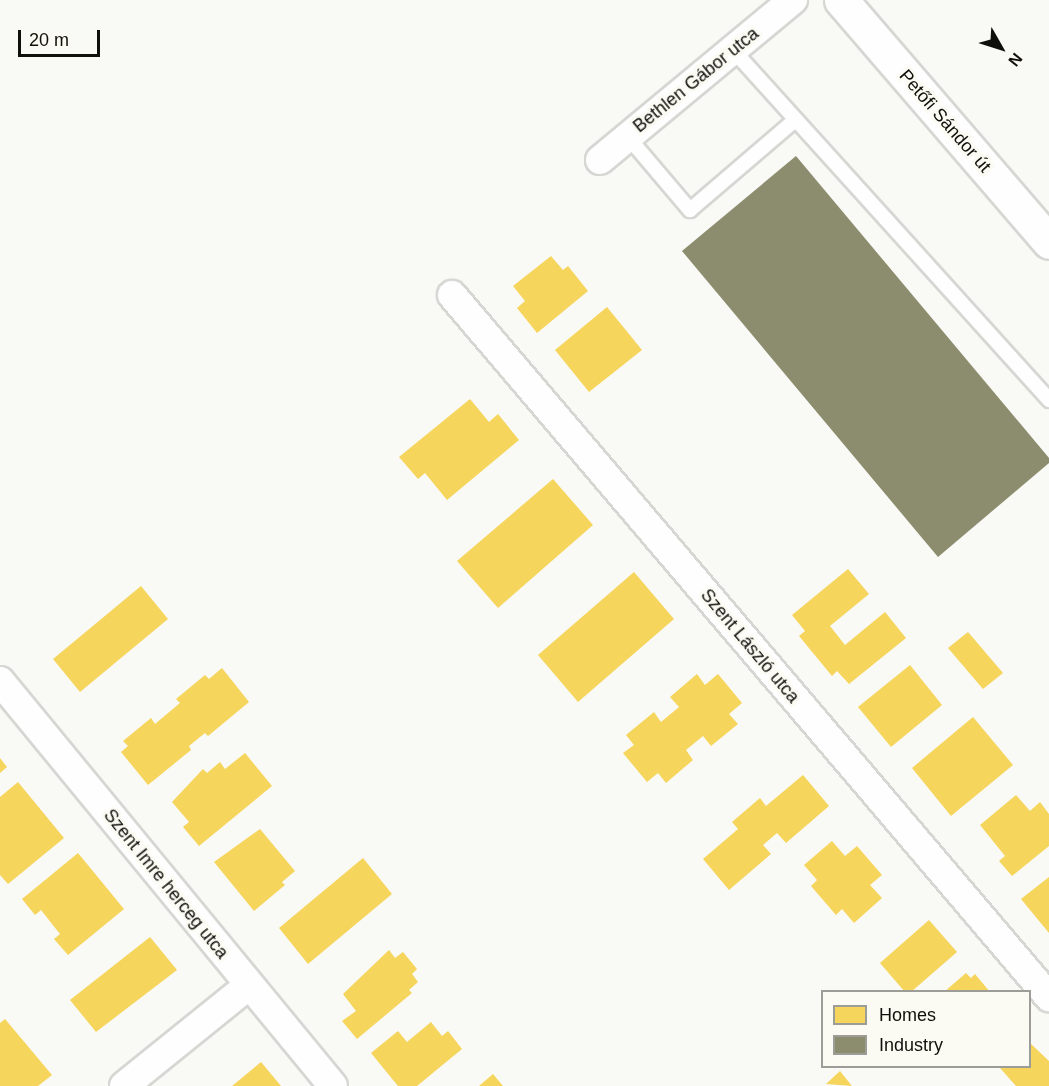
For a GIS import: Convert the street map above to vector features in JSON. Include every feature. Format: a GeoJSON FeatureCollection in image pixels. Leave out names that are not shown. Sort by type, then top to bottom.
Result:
{"type":"FeatureCollection","features":[{"type":"Feature","properties":{"kind":"main road","name":"Petőfi Sándor út"},"geometry":{"type":"LineString","coordinates":[[841,0],[1049,242]]}},
{"type":"Feature","properties":{"kind":"street","name":"Bethlen Gábor utca"},"geometry":{"type":"LineString","coordinates":[[600,160],[793,0]]}},
{"type":"Feature","properties":{"kind":"street","name":"Szent László utca"},"geometry":{"type":"LineString","coordinates":[[452,295],[1049,998]]}},
{"type":"Feature","properties":{"kind":"street","name":"Szent Imre herceg utca"},"geometry":{"type":"LineString","coordinates":[[0,681],[333,1086]]}},
{"type":"Feature","properties":{"kind":"street"},"geometry":{"type":"LineString","coordinates":[[124,1086],[249,984]]}},
{"type":"Feature","properties":{"kind":"lane"},"geometry":{"type":"LineString","coordinates":[[733,50],[794,121],[1049,400]]}},
{"type":"Feature","properties":{"kind":"lane"},"geometry":{"type":"LineString","coordinates":[[628,136],[690,210],[794,121]]}},
{"type":"Feature","properties":{"kind":"building: Homes"},"geometry":{"type":"Polygon","coordinates":[[[551,256],[563,270],[568,266],[588,291],[537,333],[517,308],[525,301],[513,286],[551,256]]]}},
{"type":"Feature","properties":{"kind":"building: Homes"},"geometry":{"type":"Polygon","coordinates":[[[607,307],[642,350],[589,392],[555,350],[607,307]]]}},
{"type":"Feature","properties":{"kind":"building: Homes"},"geometry":{"type":"Polygon","coordinates":[[[470,399],[489,422],[498,414],[519,440],[447,500],[425,473],[418,479],[399,457],[470,399]]]}},
{"type":"Feature","properties":{"kind":"building: Homes"},"geometry":{"type":"Polygon","coordinates":[[[553,479],[593,525],[498,608],[457,561],[553,479]]]}},
{"type":"Feature","properties":{"kind":"building: Homes"},"geometry":{"type":"Polygon","coordinates":[[[848,569],[869,594],[830,626],[845,645],[885,612],[906,638],[849,684],[837,671],[832,676],[799,636],[805,631],[792,615],[848,569]]]}},
{"type":"Feature","properties":{"kind":"building: Homes"},"geometry":{"type":"Polygon","coordinates":[[[634,572],[674,619],[578,702],[538,655],[634,572]]]}},
{"type":"Feature","properties":{"kind":"building: Homes"},"geometry":{"type":"Polygon","coordinates":[[[141,586],[168,619],[80,692],[53,659],[141,586]]]}},
{"type":"Feature","properties":{"kind":"building: Homes"},"geometry":{"type":"Polygon","coordinates":[[[968,632],[1003,673],[983,689],[948,648],[968,632]]]}},
{"type":"Feature","properties":{"kind":"building: Homes"},"geometry":{"type":"Polygon","coordinates":[[[910,665],[942,705],[891,747],[858,707],[910,665]]]}},
{"type":"Feature","properties":{"kind":"building: Homes"},"geometry":{"type":"Polygon","coordinates":[[[222,668],[249,702],[208,736],[205,733],[189,746],[191,750],[148,785],[121,752],[128,746],[123,741],[151,718],[155,724],[180,703],[176,699],[205,675],[209,679],[222,668]]]}},
{"type":"Feature","properties":{"kind":"building: Homes"},"geometry":{"type":"Polygon","coordinates":[[[697,674],[705,685],[718,674],[742,703],[729,714],[738,724],[711,746],[703,736],[686,750],[693,760],[666,783],[658,773],[647,782],[623,753],[634,745],[626,735],[654,712],[661,722],[679,707],[670,697],[697,674]]]}},
{"type":"Feature","properties":{"kind":"building: Homes"},"geometry":{"type":"Polygon","coordinates":[[[973,717],[1013,765],[951,816],[912,768],[973,717]]]}},
{"type":"Feature","properties":{"kind":"building: Homes"},"geometry":{"type":"Polygon","coordinates":[[[245,753],[272,786],[199,846],[183,827],[189,822],[172,802],[203,769],[207,773],[220,762],[225,769],[245,753]]]}},
{"type":"Feature","properties":{"kind":"building: Homes"},"geometry":{"type":"Polygon","coordinates":[[[0,758],[7,767],[0,773],[0,758]]]}},
{"type":"Feature","properties":{"kind":"building: Homes"},"geometry":{"type":"Polygon","coordinates":[[[803,775],[829,806],[786,843],[777,833],[763,845],[771,854],[729,890],[703,859],[738,829],[732,822],[760,798],[766,806],[803,775]]]}},
{"type":"Feature","properties":{"kind":"building: Homes"},"geometry":{"type":"Polygon","coordinates":[[[18,782],[64,838],[8,884],[0,875],[0,797],[18,782]]]}},
{"type":"Feature","properties":{"kind":"building: Homes"},"geometry":{"type":"Polygon","coordinates":[[[1016,795],[1030,811],[1040,802],[1049,814],[1049,846],[1012,876],[999,861],[1005,856],[980,825],[1016,795]]]}},
{"type":"Feature","properties":{"kind":"building: Homes"},"geometry":{"type":"Polygon","coordinates":[[[260,829],[295,871],[282,882],[285,885],[254,911],[214,862],[260,829]]]}},
{"type":"Feature","properties":{"kind":"building: Homes"},"geometry":{"type":"Polygon","coordinates":[[[832,841],[845,856],[857,846],[882,875],[870,885],[882,898],[854,923],[842,909],[836,915],[811,886],[817,880],[804,865],[832,841]]]}},
{"type":"Feature","properties":{"kind":"building: Homes"},"geometry":{"type":"Polygon","coordinates":[[[78,853],[124,909],[68,955],[54,939],[60,934],[41,910],[35,915],[22,899],[78,853]]]}},
{"type":"Feature","properties":{"kind":"building: Homes"},"geometry":{"type":"Polygon","coordinates":[[[363,858],[392,894],[308,964],[279,928],[363,858]]]}},
{"type":"Feature","properties":{"kind":"building: Homes"},"geometry":{"type":"Polygon","coordinates":[[[1049,877],[1049,933],[1021,899],[1049,877]]]}},
{"type":"Feature","properties":{"kind":"building: Homes"},"geometry":{"type":"Polygon","coordinates":[[[929,920],[957,952],[913,990],[903,990],[880,963],[929,920]]]}},
{"type":"Feature","properties":{"kind":"building: Homes"},"geometry":{"type":"Polygon","coordinates":[[[150,937],[177,970],[96,1032],[70,1000],[150,937]]]}},
{"type":"Feature","properties":{"kind":"building: Homes"},"geometry":{"type":"Polygon","coordinates":[[[389,950],[395,958],[403,952],[417,969],[412,974],[418,982],[409,990],[412,993],[357,1039],[342,1021],[356,1011],[343,994],[389,950]]]}},
{"type":"Feature","properties":{"kind":"building: Homes"},"geometry":{"type":"Polygon","coordinates":[[[966,973],[971,978],[975,974],[988,990],[946,990],[966,973]]]}},
{"type":"Feature","properties":{"kind":"building: Homes"},"geometry":{"type":"Polygon","coordinates":[[[5,1019],[52,1075],[38,1086],[0,1086],[0,1023],[5,1019]]]}},
{"type":"Feature","properties":{"kind":"building: Homes"},"geometry":{"type":"Polygon","coordinates":[[[431,1022],[442,1036],[448,1031],[462,1049],[417,1086],[398,1086],[371,1053],[398,1031],[407,1042],[431,1022]]]}},
{"type":"Feature","properties":{"kind":"building: Homes"},"geometry":{"type":"Polygon","coordinates":[[[1031,1044],[1049,1061],[1049,1086],[1016,1086],[1000,1068],[1031,1068],[1031,1044]]]}},
{"type":"Feature","properties":{"kind":"building: Homes"},"geometry":{"type":"Polygon","coordinates":[[[261,1062],[281,1086],[232,1086],[261,1062]]]}},
{"type":"Feature","properties":{"kind":"building: Homes"},"geometry":{"type":"Polygon","coordinates":[[[840,1071],[852,1086],[826,1084],[840,1071]]]}},
{"type":"Feature","properties":{"kind":"building: Homes"},"geometry":{"type":"Polygon","coordinates":[[[493,1074],[503,1086],[479,1086],[493,1074]]]}},
{"type":"Feature","properties":{"kind":"building: Industry"},"geometry":{"type":"Polygon","coordinates":[[[796,156],[1049,458],[1049,463],[938,557],[682,251],[796,156]]]}}]}
